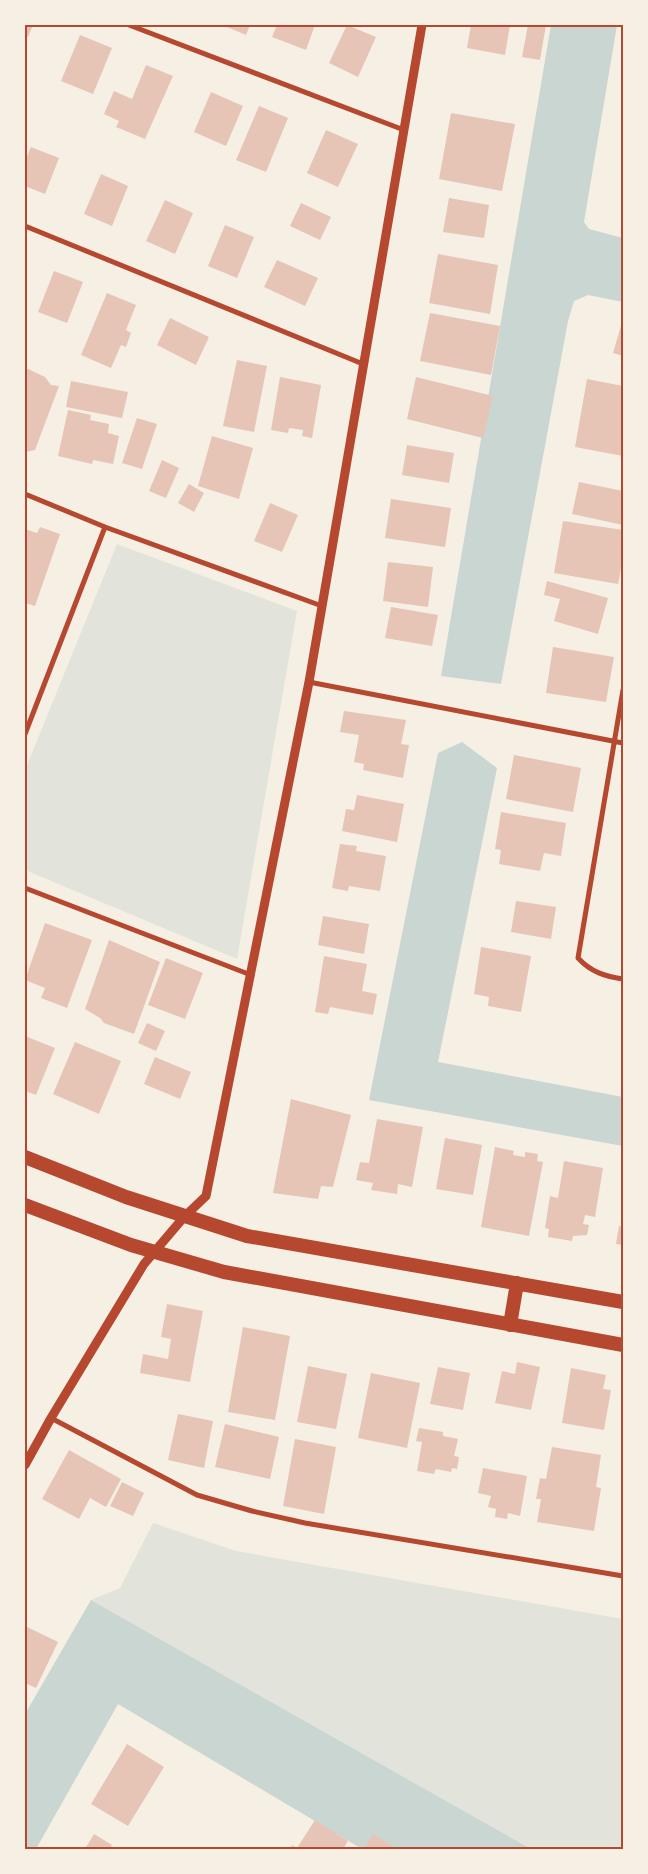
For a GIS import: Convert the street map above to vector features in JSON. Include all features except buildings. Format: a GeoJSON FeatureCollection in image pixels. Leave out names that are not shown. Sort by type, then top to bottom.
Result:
{"type":"FeatureCollection","features":[{"type":"Feature","properties":{"kind":"highway"},"geometry":{"type":"LineString","coordinates":[[25,1158],[184,1217],[247,1236],[623,1302]]}},
{"type":"Feature","properties":{"kind":"highway"},"geometry":{"type":"LineString","coordinates":[[25,1205],[90,1231],[224,1272],[623,1345]]}},
{"type":"Feature","properties":{"kind":"highway"},"geometry":{"type":"LineString","coordinates":[[510,1324],[518,1283]]}},
{"type":"Feature","properties":{"kind":"street"},"geometry":{"type":"LineString","coordinates":[[129,25],[404,130]]}},
{"type":"Feature","properties":{"kind":"street"},"geometry":{"type":"LineString","coordinates":[[25,1465],[51,1418],[144,1264],[184,1217],[206,1196],[309,682],[422,25]]}},
{"type":"Feature","properties":{"kind":"street"},"geometry":{"type":"LineString","coordinates":[[25,226],[363,364]]}},
{"type":"Feature","properties":{"kind":"street"},"geometry":{"type":"LineString","coordinates":[[25,494],[105,527],[322,606]]}},
{"type":"Feature","properties":{"kind":"street"},"geometry":{"type":"LineString","coordinates":[[25,734],[105,527]]}},
{"type":"Feature","properties":{"kind":"street"},"geometry":{"type":"LineString","coordinates":[[309,682],[623,743]]}},
{"type":"Feature","properties":{"kind":"street"},"geometry":{"type":"LineString","coordinates":[[623,690],[578,958],[586,967],[599,974],[623,979]]}},
{"type":"Feature","properties":{"kind":"street"},"geometry":{"type":"LineString","coordinates":[[25,888],[251,975]]}},
{"type":"Feature","properties":{"kind":"street"},"geometry":{"type":"LineString","coordinates":[[51,1418],[197,1495],[252,1511],[305,1523],[623,1576]]}},
{"type":"Feature","properties":{"kind":"shaded area"},"geometry":{"type":"Polygon","coordinates":[[[551,25],[617,25],[584,222],[589,229],[623,238],[623,302],[588,295],[574,301],[568,321],[501,684],[441,676],[551,25]]]}},
{"type":"Feature","properties":{"kind":"shaded area"},"geometry":{"type":"Polygon","coordinates":[[[117,544],[297,611],[237,959],[25,870],[25,770],[117,544]]]}},
{"type":"Feature","properties":{"kind":"shaded area"},"geometry":{"type":"Polygon","coordinates":[[[462,742],[497,768],[438,1062],[623,1097],[623,1146],[369,1100],[438,753],[462,742]]]}},
{"type":"Feature","properties":{"kind":"shaded area"},"geometry":{"type":"Polygon","coordinates":[[[153,1523],[236,1551],[623,1619],[623,1849],[531,1849],[91,1600],[120,1588],[153,1523]]]}},
{"type":"Feature","properties":{"kind":"shaded area"},"geometry":{"type":"Polygon","coordinates":[[[91,1600],[531,1849],[362,1849],[118,1704],[36,1849],[25,1849],[25,1714],[91,1600]]]}}]}
